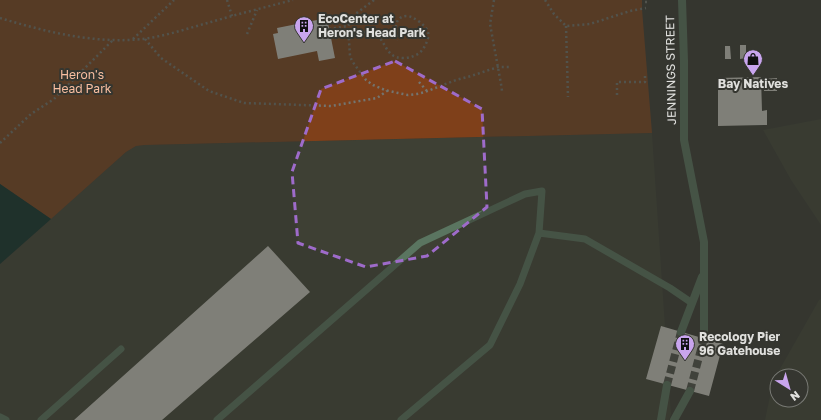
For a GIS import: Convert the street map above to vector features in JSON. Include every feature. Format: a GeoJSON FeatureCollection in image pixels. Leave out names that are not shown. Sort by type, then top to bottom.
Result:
{"type":"FeatureCollection","features":[{"type":"Feature","properties":{"kind":"street","name":"JENNINGS STREET"},"geometry":{"type":"LineString","coordinates":[[682,0],[684,140],[704,242],[704,338]]}},
{"type":"Feature","properties":{"kind":"street"},"geometry":{"type":"LineString","coordinates":[[681,332],[704,272]]}},
{"type":"Feature","properties":{"kind":"street"},"geometry":{"type":"LineString","coordinates":[[661,420],[667,385]]}},
{"type":"Feature","properties":{"kind":"street"},"geometry":{"type":"LineString","coordinates":[[674,420],[690,391]]}},
{"type":"Feature","properties":{"kind":"lane"},"geometry":{"type":"LineString","coordinates":[[216,420],[420,243],[525,194],[542,191],[539,233],[520,284],[490,345],[401,420]]}},
{"type":"Feature","properties":{"kind":"lane"},"geometry":{"type":"LineString","coordinates":[[539,233],[585,239],[670,288],[692,303]]}},
{"type":"Feature","properties":{"kind":"lane"},"geometry":{"type":"LineString","coordinates":[[41,420],[121,349]]}},
{"type":"Feature","properties":{"kind":"lane"},"geometry":{"type":"LineString","coordinates":[[0,417],[6,420]]}},
{"type":"Feature","properties":{"kind":"path"},"geometry":{"type":"LineString","coordinates":[[133,40],[174,0]]}},
{"type":"Feature","properties":{"kind":"path"},"geometry":{"type":"LineString","coordinates":[[227,0],[232,16]]}},
{"type":"Feature","properties":{"kind":"path"},"geometry":{"type":"LineString","coordinates":[[0,18],[66,35],[113,40],[133,40],[169,34],[293,0]]}},
{"type":"Feature","properties":{"kind":"path"},"geometry":{"type":"LineString","coordinates":[[374,0],[354,15],[348,26],[350,56],[352,61],[366,80],[373,85],[387,91],[408,95],[417,94],[498,67],[511,66]]}},
{"type":"Feature","properties":{"kind":"path"},"geometry":{"type":"LineString","coordinates":[[494,0],[490,24],[502,91]]}},
{"type":"Feature","properties":{"kind":"path"},"geometry":{"type":"LineString","coordinates":[[545,0],[554,14],[566,26],[568,97]]}},
{"type":"Feature","properties":{"kind":"path"},"geometry":{"type":"LineString","coordinates":[[566,26],[590,24],[630,11],[646,8]]}},
{"type":"Feature","properties":{"kind":"path"},"geometry":{"type":"LineString","coordinates":[[247,34],[258,10]]}},
{"type":"Feature","properties":{"kind":"path"},"geometry":{"type":"LineString","coordinates":[[349,38],[360,33],[374,33],[382,41],[389,53],[393,56],[406,58],[420,53],[426,43],[428,33],[421,23],[408,16],[398,20],[396,25],[398,40]]}},
{"type":"Feature","properties":{"kind":"path"},"geometry":{"type":"LineString","coordinates":[[330,29],[348,26]]}},
{"type":"Feature","properties":{"kind":"path"},"geometry":{"type":"LineString","coordinates":[[145,39],[161,58],[210,91],[244,103],[330,106],[377,98],[387,91]]}},
{"type":"Feature","properties":{"kind":"path"},"geometry":{"type":"LineString","coordinates":[[0,143],[31,114],[54,99],[113,40]]}},
{"type":"Feature","properties":{"kind":"path"},"geometry":{"type":"LineString","coordinates":[[617,95],[617,82],[645,82],[645,74]]}},
{"type":"Feature","properties":{"kind":"path"},"geometry":{"type":"LineString","coordinates":[[419,82],[427,91]]}},
{"type":"Feature","properties":{"kind":"highlighted area"},"geometry":{"type":"Polygon","coordinates":[[[395,61],[482,109],[487,207],[427,256],[366,267],[298,243],[292,172],[321,89],[395,61]]]}},
{"type":"Feature","properties":{"kind":"shaded area"},"geometry":{"type":"Polygon","coordinates":[[[821,119],[821,225],[791,180],[763,130],[821,119]]]}},
{"type":"Feature","properties":{"kind":"shaded area"},"geometry":{"type":"Polygon","coordinates":[[[652,133],[671,415],[669,420],[0,420],[0,264],[126,152],[136,146],[652,133]]]}},
{"type":"Feature","properties":{"kind":"shaded area"},"geometry":{"type":"Polygon","coordinates":[[[821,299],[821,420],[765,420],[769,400],[769,408],[809,408],[809,368],[780,368],[819,300],[821,299]]]}},
{"type":"Feature","properties":{"kind":"green space","name":"Heron's Head Park"},"geometry":{"type":"Polygon","coordinates":[[[0,0],[642,0],[652,133],[136,146],[126,152],[51,219],[0,184],[0,0]]]}},
{"type":"Feature","properties":{"kind":"water"},"geometry":{"type":"Polygon","coordinates":[[[0,184],[51,219],[0,264],[0,184]]]}},
{"type":"Feature","properties":{"kind":"building","name":"EcoCenter at Heron's Head Park"},"geometry":{"type":"Polygon","coordinates":[[[327,18],[335,58],[319,61],[317,51],[278,59],[273,34],[278,33],[277,28],[327,18]]]}},
{"type":"Feature","properties":{"kind":"building"},"geometry":{"type":"Polygon","coordinates":[[[740,45],[746,45],[746,58],[740,59],[740,45]]]}},
{"type":"Feature","properties":{"kind":"building"},"geometry":{"type":"Polygon","coordinates":[[[725,46],[730,46],[731,59],[725,59],[725,46]]]}},
{"type":"Feature","properties":{"kind":"building"},"geometry":{"type":"Polygon","coordinates":[[[761,77],[762,111],[767,110],[767,125],[718,126],[718,78],[761,77]]]}},
{"type":"Feature","properties":{"kind":"building"},"geometry":{"type":"Polygon","coordinates":[[[777,78],[777,91],[764,91],[764,79],[777,78]]]}},
{"type":"Feature","properties":{"kind":"building"},"geometry":{"type":"Polygon","coordinates":[[[268,246],[310,292],[162,420],[74,420],[268,246]]]}},
{"type":"Feature","properties":{"kind":"building","name":"Recology Pier 96 Gatehouse"},"geometry":{"type":"Polygon","coordinates":[[[661,326],[723,344],[709,396],[646,379],[661,326]]]}},
{"type":"Feature","properties":{"kind":"tunnel"},"geometry":{"type":"LineString","coordinates":[[667,385],[681,332]]}},
{"type":"Feature","properties":{"kind":"tunnel"},"geometry":{"type":"LineString","coordinates":[[690,391],[704,338]]}},
{"type":"Feature","properties":{"kind":"place","name":"EcoCenter at Heron's Head Park"},"geometry":{"type":"Point","coordinates":[304,43]}},
{"type":"Feature","properties":{"kind":"place","name":"Bay Natives"},"geometry":{"type":"Point","coordinates":[753,76]}},
{"type":"Feature","properties":{"kind":"place","name":"Recology Pier 96 Gatehouse"},"geometry":{"type":"Point","coordinates":[685,361]}}]}
